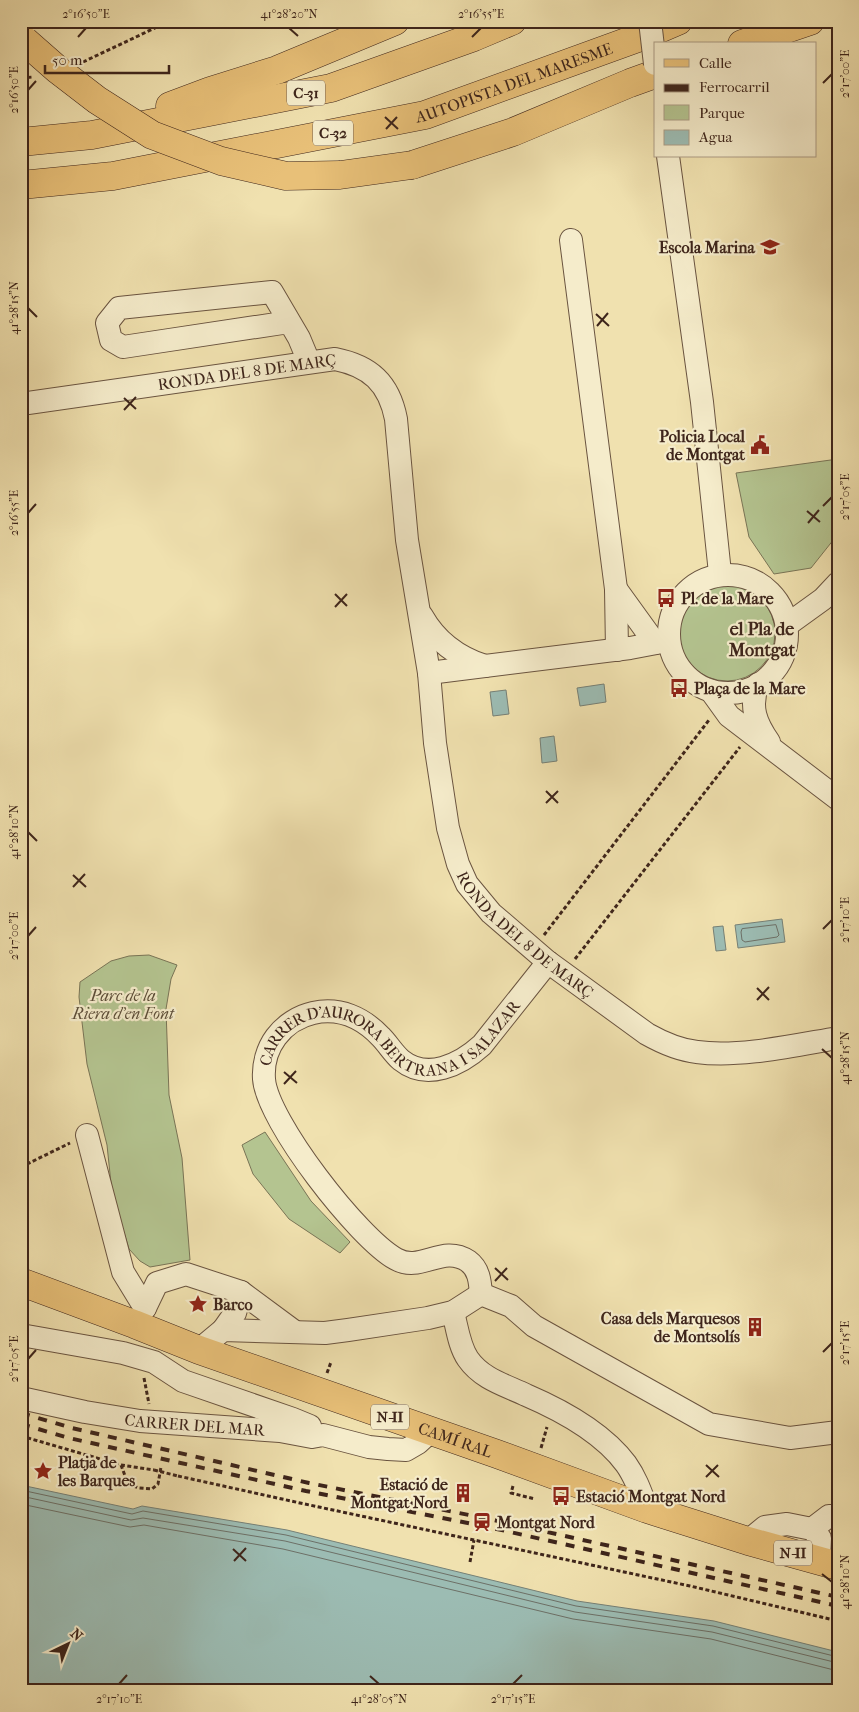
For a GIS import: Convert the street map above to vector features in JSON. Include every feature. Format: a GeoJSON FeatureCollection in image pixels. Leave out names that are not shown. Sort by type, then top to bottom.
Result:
{"type":"FeatureCollection","features":[{"type":"Feature","properties":{"kind":"main road"},"geometry":{"type":"LineString","coordinates":[[92,134],[210,91],[277,70],[395,21]]}},
{"type":"Feature","properties":{"kind":"main road","name":"C-31"},"geometry":{"type":"LineString","coordinates":[[21,142],[92,134],[331,88],[474,37],[512,21]]}},
{"type":"Feature","properties":{"kind":"main road","name":"AUTOPISTA DEL MARESME"},"geometry":{"type":"LineString","coordinates":[[21,185],[113,176],[425,114],[642,36],[678,21]]}},
{"type":"Feature","properties":{"kind":"main road"},"geometry":{"type":"LineString","coordinates":[[748,42],[810,21]]}},
{"type":"Feature","properties":{"kind":"main road"},"geometry":{"type":"LineString","coordinates":[[23,40],[97,100],[152,135],[221,162],[286,176],[340,175],[412,165],[513,132],[654,74]]}},
{"type":"Feature","properties":{"kind":"main road","name":"CAMÍ RAL"},"geometry":{"type":"LineString","coordinates":[[21,1282],[126,1320],[199,1350],[647,1509],[828,1564]]}},
{"type":"Feature","properties":{"kind":"street"},"geometry":{"type":"LineString","coordinates":[[650,21],[654,55]]}},
{"type":"Feature","properties":{"kind":"street"},"geometry":{"type":"LineString","coordinates":[[668,158],[702,402],[720,573]]}},
{"type":"Feature","properties":{"kind":"street"},"geometry":{"type":"LineString","coordinates":[[571,240],[616,589],[617,650]]}},
{"type":"Feature","properties":{"kind":"street"},"geometry":{"type":"LineString","coordinates":[[289,322],[123,347],[111,340],[107,323],[119,308],[272,292],[289,322],[298,338],[309,362]]}},
{"type":"Feature","properties":{"kind":"street","name":"RONDA DEL 8 DE MARÇ"},"geometry":{"type":"LineString","coordinates":[[21,404],[334,359],[347,361],[370,373],[379,380],[393,402],[408,540],[429,673],[436,752],[448,828],[458,864],[468,884],[491,913],[548,962],[647,1034],[663,1042],[681,1049],[727,1054],[838,1038]]}},
{"type":"Feature","properties":{"kind":"street"},"geometry":{"type":"LineString","coordinates":[[616,589],[661,642],[682,672],[700,686],[711,691],[728,694],[743,691],[758,684],[775,667],[787,649],[789,637],[787,625],[779,606],[767,590],[751,578],[736,574],[720,573],[703,579],[690,590],[676,607],[661,642]]}},
{"type":"Feature","properties":{"kind":"street"},"geometry":{"type":"LineString","coordinates":[[787,625],[805,614],[838,583]]}},
{"type":"Feature","properties":{"kind":"street","name":"RONDA DEL 8 DE MARÇ"},"geometry":{"type":"LineString","coordinates":[[419,611],[441,642],[470,661],[486,666]]}},
{"type":"Feature","properties":{"kind":"street"},"geometry":{"type":"LineString","coordinates":[[429,673],[617,650],[661,642]]}},
{"type":"Feature","properties":{"kind":"street"},"geometry":{"type":"LineString","coordinates":[[758,684],[753,706],[756,720],[776,751]]}},
{"type":"Feature","properties":{"kind":"street"},"geometry":{"type":"LineString","coordinates":[[711,691],[729,716],[838,799]]}},
{"type":"Feature","properties":{"kind":"street","name":"CARRER D'AURORA BERTRANA I SALAZAR"},"geometry":{"type":"LineString","coordinates":[[481,1294],[478,1270],[465,1259],[450,1254],[416,1263],[405,1263],[386,1254],[352,1220],[310,1168],[273,1108],[264,1080],[264,1066],[272,1042],[278,1033],[297,1019],[323,1011],[350,1015],[362,1021],[382,1038],[400,1059],[411,1067],[435,1070],[448,1068],[473,1053],[482,1045],[548,962]]}},
{"type":"Feature","properties":{"kind":"street"},"geometry":{"type":"LineString","coordinates":[[87,1135],[123,1272],[145,1308],[157,1283],[186,1274],[241,1292],[294,1332]]}},
{"type":"Feature","properties":{"kind":"street"},"geometry":{"type":"LineString","coordinates":[[199,1350],[223,1330],[235,1313],[241,1292]]}},
{"type":"Feature","properties":{"kind":"street"},"geometry":{"type":"LineString","coordinates":[[223,1330],[325,1333],[348,1330],[428,1318],[453,1312],[481,1294],[511,1306],[534,1326],[709,1424],[790,1438],[838,1432]]}},
{"type":"Feature","properties":{"kind":"street"},"geometry":{"type":"LineString","coordinates":[[453,1312],[461,1344],[468,1359],[482,1374],[501,1385],[558,1409],[598,1437],[625,1463],[639,1485],[647,1509]]}},
{"type":"Feature","properties":{"kind":"street"},"geometry":{"type":"LineString","coordinates":[[21,1335],[139,1354],[183,1381],[306,1424],[323,1435]]}},
{"type":"Feature","properties":{"kind":"street","name":"CARRER DEL MAR"},"geometry":{"type":"LineString","coordinates":[[21,1398],[140,1421],[280,1430],[312,1438],[323,1435],[369,1447],[406,1450],[418,1443],[431,1431]]}},
{"type":"Feature","properties":{"kind":"street"},"geometry":{"type":"LineString","coordinates":[[369,1447],[385,1415]]}},
{"type":"Feature","properties":{"kind":"street"},"geometry":{"type":"LineString","coordinates":[[812,1528],[829,1516],[838,1517]]}},
{"type":"Feature","properties":{"kind":"street"},"geometry":{"type":"LineString","coordinates":[[748,1541],[765,1527],[787,1524],[812,1528],[820,1538],[828,1564]]}},
{"type":"Feature","properties":{"kind":"path"},"geometry":{"type":"LineString","coordinates":[[82,63],[157,28]]}},
{"type":"Feature","properties":{"kind":"path"},"geometry":{"type":"LineString","coordinates":[[543,936],[712,715]]}},
{"type":"Feature","properties":{"kind":"path"},"geometry":{"type":"LineString","coordinates":[[573,961],[745,740]]}},
{"type":"Feature","properties":{"kind":"path"},"geometry":{"type":"LineString","coordinates":[[21,1167],[87,1135]]}},
{"type":"Feature","properties":{"kind":"path"},"geometry":{"type":"LineString","coordinates":[[139,1354],[149,1406]]}},
{"type":"Feature","properties":{"kind":"path"},"geometry":{"type":"LineString","coordinates":[[539,1453],[547,1427]]}},
{"type":"Feature","properties":{"kind":"path"},"geometry":{"type":"LineString","coordinates":[[21,1436],[121,1465],[154,1470],[690,1586],[838,1621]]}},
{"type":"Feature","properties":{"kind":"path"},"geometry":{"type":"LineString","coordinates":[[121,1465],[128,1484],[139,1488],[152,1489],[158,1484],[161,1467]]}},
{"type":"Feature","properties":{"kind":"path"},"geometry":{"type":"LineString","coordinates":[[513,1486],[511,1493],[535,1498]]}},
{"type":"Feature","properties":{"kind":"path"},"geometry":{"type":"LineString","coordinates":[[470,1562],[474,1540]]}},
{"type":"Feature","properties":{"kind":"green space"},"geometry":{"type":"Polygon","coordinates":[[[838,459],[838,534],[811,568],[774,574],[749,537],[736,473],[838,459]]]}},
{"type":"Feature","properties":{"kind":"green space"},"geometry":{"type":"Polygon","coordinates":[[[727,585],[745,588],[761,599],[772,615],[775,633],[772,651],[761,667],[745,678],[727,681],[709,678],[693,667],[682,651],[679,633],[682,615],[693,599],[709,588],[727,585]]]}},
{"type":"Feature","properties":{"kind":"green space","name":"Parc de la Riera d'en Font"},"geometry":{"type":"Polygon","coordinates":[[[149,955],[177,965],[171,979],[166,1009],[169,1095],[182,1158],[190,1260],[150,1267],[140,1261],[129,1249],[112,1193],[107,1145],[87,1064],[79,997],[80,982],[111,961],[129,956],[149,955]]]}},
{"type":"Feature","properties":{"kind":"green space"},"geometry":{"type":"Polygon","coordinates":[[[265,1132],[311,1201],[350,1242],[340,1253],[289,1219],[253,1174],[242,1145],[265,1132]]]}},
{"type":"Feature","properties":{"kind":"water"},"geometry":{"type":"Polygon","coordinates":[[[604,684],[606,702],[580,706],[577,688],[604,684]]]}},
{"type":"Feature","properties":{"kind":"water"},"geometry":{"type":"Polygon","coordinates":[[[506,690],[509,714],[493,716],[490,692],[506,690]]]}},
{"type":"Feature","properties":{"kind":"water"},"geometry":{"type":"Polygon","coordinates":[[[554,736],[557,761],[542,763],[540,738],[554,736]]]}},
{"type":"Feature","properties":{"kind":"water"},"geometry":{"type":"Polygon","coordinates":[[[782,919],[785,942],[738,948],[735,925],[782,919]]]}},
{"type":"Feature","properties":{"kind":"water"},"geometry":{"type":"Polygon","coordinates":[[[723,926],[726,950],[716,951],[713,927],[723,926]]]}},
{"type":"Feature","properties":{"kind":"water"},"geometry":{"type":"Polygon","coordinates":[[[21,1485],[133,1509],[142,1506],[287,1530],[577,1601],[714,1621],[838,1652],[838,1691],[21,1691],[21,1485]]]}},
{"type":"Feature","properties":{"kind":"railway"},"geometry":{"type":"LineString","coordinates":[[21,1413],[72,1428],[309,1483],[489,1519],[838,1597]]}},
{"type":"Feature","properties":{"kind":"railway"},"geometry":{"type":"LineString","coordinates":[[21,1424],[69,1438],[306,1491],[488,1527],[838,1606]]}},
{"type":"Feature","properties":{"kind":"place","name":"Escola Marina"},"geometry":{"type":"Point","coordinates":[770,247]}},
{"type":"Feature","properties":{"kind":"place","name":"Policia Local de Montgat"},"geometry":{"type":"Point","coordinates":[760,445]}},
{"type":"Feature","properties":{"kind":"place","name":"Pl. de la Mare"},"geometry":{"type":"Point","coordinates":[666,598]}},
{"type":"Feature","properties":{"kind":"place","name":"Plaça de la Mare"},"geometry":{"type":"Point","coordinates":[679,688]}},
{"type":"Feature","properties":{"kind":"place","name":"Barco"},"geometry":{"type":"Point","coordinates":[198,1304]}},
{"type":"Feature","properties":{"kind":"place","name":"Casa dels Marquesos de Montsolís"},"geometry":{"type":"Point","coordinates":[755,1327]}},
{"type":"Feature","properties":{"kind":"place","name":"Platja de les Barques"},"geometry":{"type":"Point","coordinates":[43,1471]}},
{"type":"Feature","properties":{"kind":"place","name":"Estació de Montgat Nord"},"geometry":{"type":"Point","coordinates":[463,1493]}},
{"type":"Feature","properties":{"kind":"place","name":"Estació Montgat Nord"},"geometry":{"type":"Point","coordinates":[561,1496]}},
{"type":"Feature","properties":{"kind":"place","name":"Montgat Nord"},"geometry":{"type":"Point","coordinates":[482,1522]}},
{"type":"Feature","properties":{"kind":"district","name":"el Pla de Montgat"},"geometry":{"type":"Point","coordinates":[762,639]}}]}
